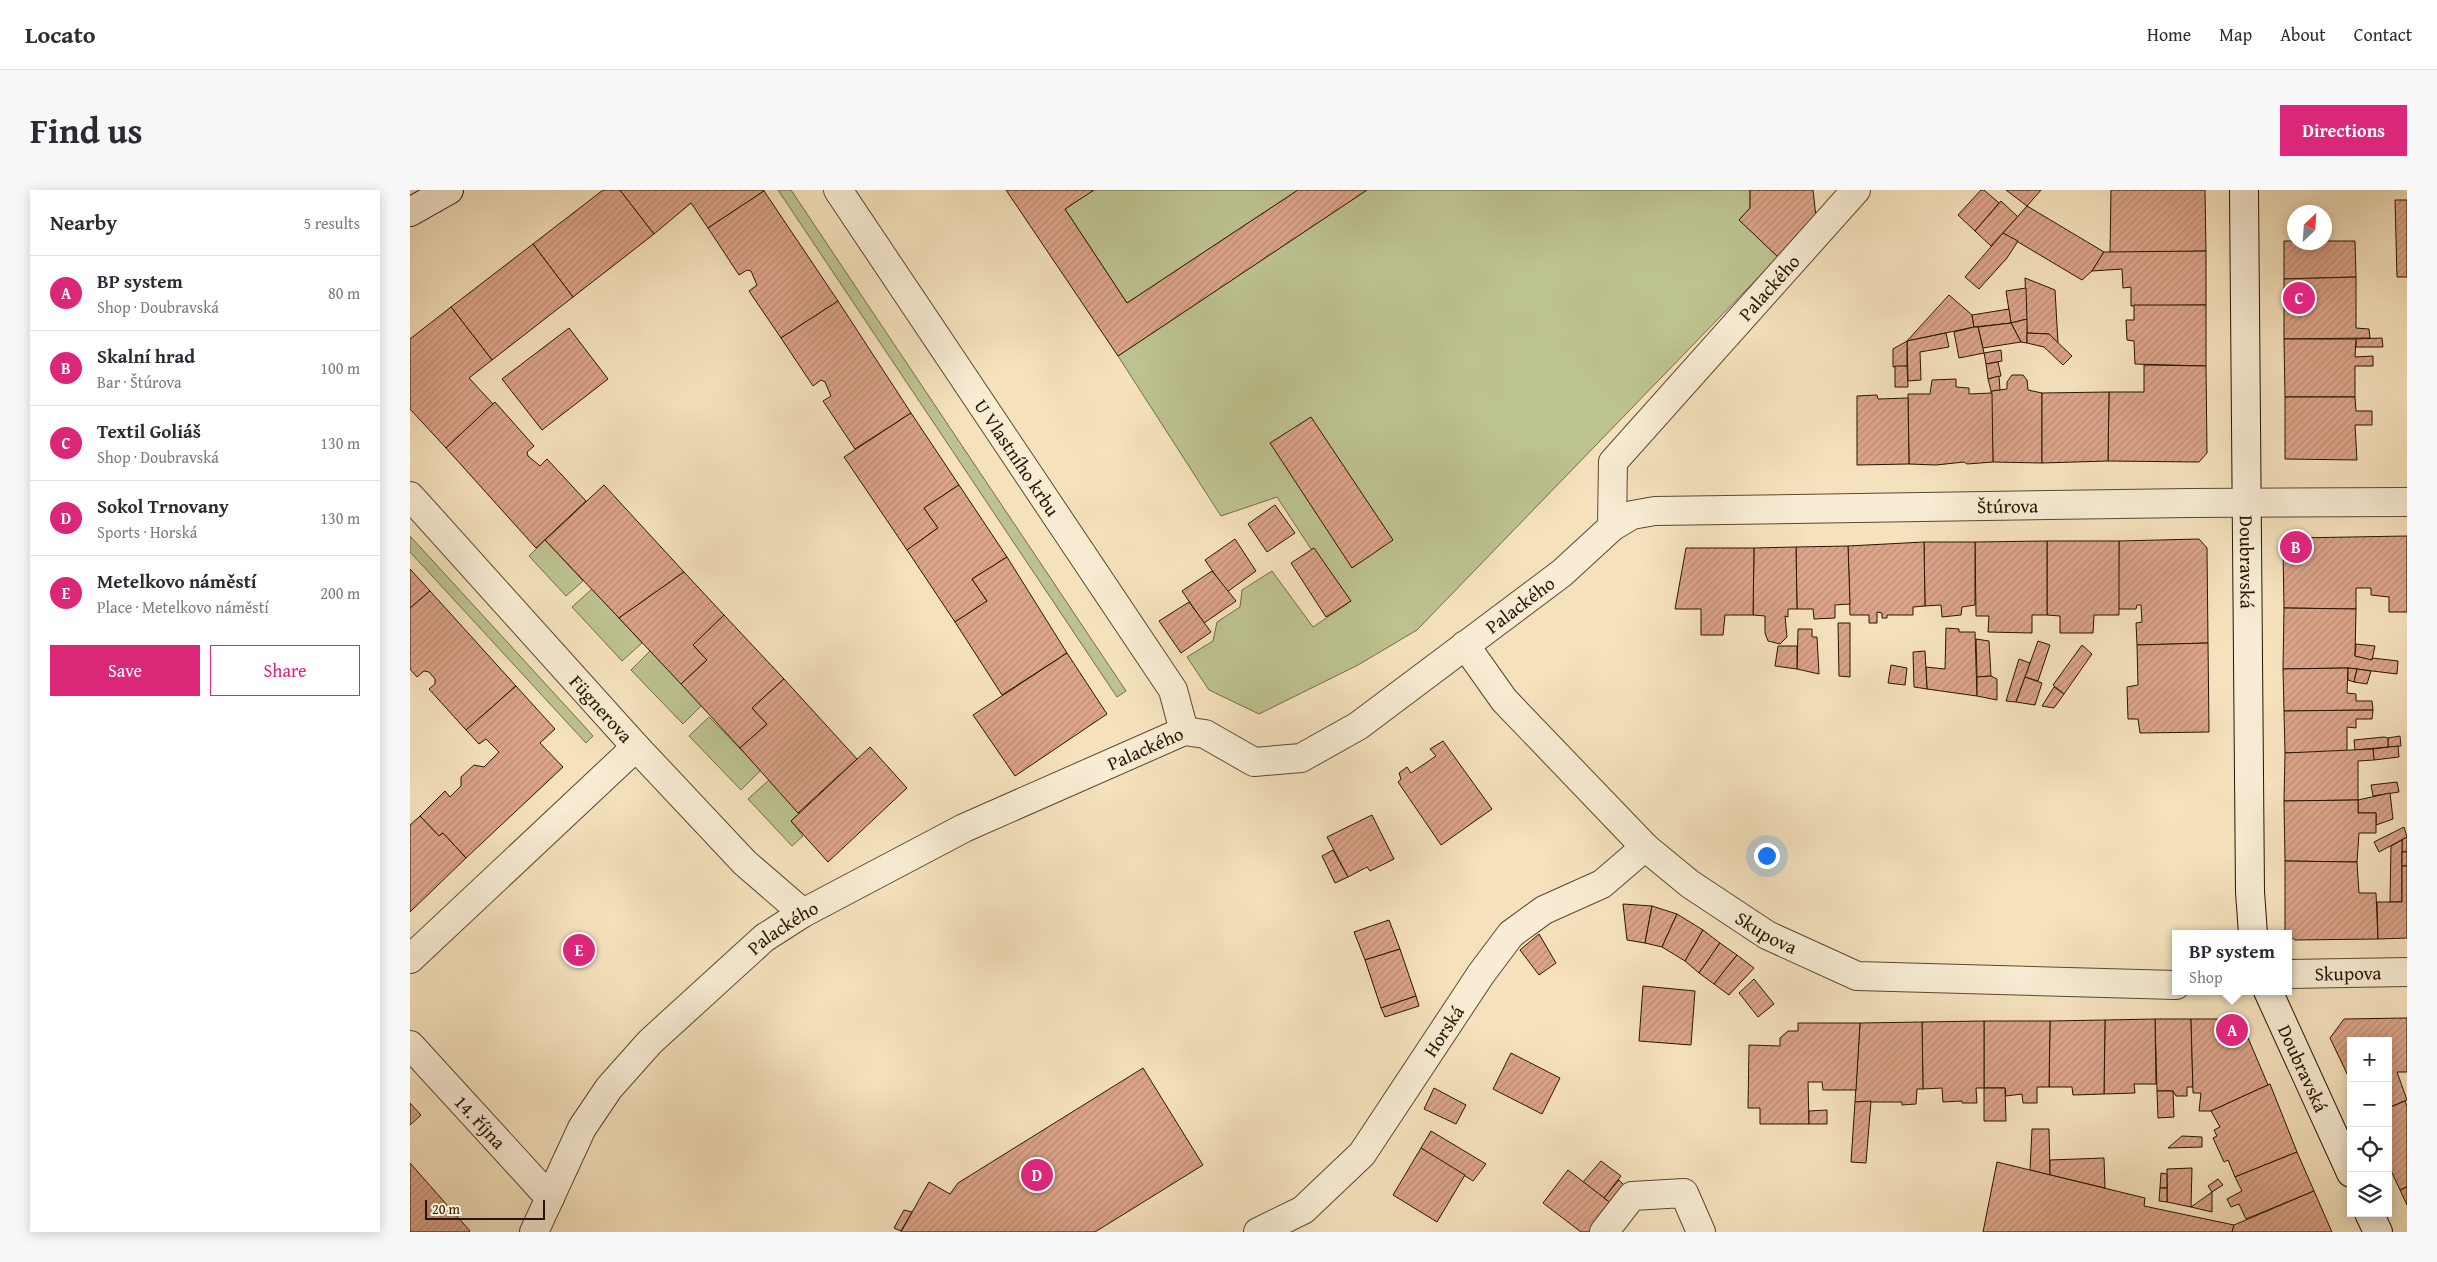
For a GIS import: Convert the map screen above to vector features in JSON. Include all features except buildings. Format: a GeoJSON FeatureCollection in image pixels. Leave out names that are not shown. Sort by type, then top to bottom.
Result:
{"type":"FeatureCollection","features":[{"type":"Feature","properties":{"kind":"street"},"geometry":{"type":"LineString","coordinates":[[410,212],[449,190]]}},
{"type":"Feature","properties":{"kind":"street","name":"U Vlastního krbu"},"geometry":{"type":"LineString","coordinates":[[838,190],[1173,690],[1184,731]]}},
{"type":"Feature","properties":{"kind":"street","name":"Palackého"},"geometry":{"type":"LineString","coordinates":[[534,1232],[582,1128],[615,1081],[650,1042],[764,938],[803,913],[964,828],[1184,731],[1205,734],[1254,762],[1301,758],[1358,726],[1562,573],[1612,526],[1613,462],[1856,190]]}},
{"type":"Feature","properties":{"kind":"street","name":"Doubravská"},"geometry":{"type":"LineString","coordinates":[[2244,190],[2245,502],[2250,892],[2253,930]]}},
{"type":"Feature","properties":{"kind":"street","name":"Fügnerova"},"geometry":{"type":"LineString","coordinates":[[410,496],[636,748],[745,863],[803,913]]}},
{"type":"Feature","properties":{"kind":"street","name":"Štúrova"},"geometry":{"type":"LineString","coordinates":[[1612,526],[1632,515],[1655,511],[2245,502],[2407,502]]}},
{"type":"Feature","properties":{"kind":"street","name":"Skupova"},"geometry":{"type":"LineString","coordinates":[[1465,645],[1504,700],[1645,846],[1690,884],[1767,935],[1857,976],[2172,986]]}},
{"type":"Feature","properties":{"kind":"street"},"geometry":{"type":"LineString","coordinates":[[410,959],[636,748]]}},
{"type":"Feature","properties":{"kind":"street","name":"Horská"},"geometry":{"type":"LineString","coordinates":[[1258,1232],[1304,1210],[1362,1154],[1481,974],[1511,934],[1544,910],[1602,884],[1645,846]]}},
{"type":"Feature","properties":{"kind":"street","name":"Skupova"},"geometry":{"type":"LineString","coordinates":[[2292,974],[2407,972]]}},
{"type":"Feature","properties":{"kind":"street","name":"Doubravská"},"geometry":{"type":"LineString","coordinates":[[2270,995],[2351,1172]]}},
{"type":"Feature","properties":{"kind":"street","name":"14. října"},"geometry":{"type":"LineString","coordinates":[[410,1045],[550,1198]]}},
{"type":"Feature","properties":{"kind":"street"},"geometry":{"type":"LineString","coordinates":[[1604,1232],[1632,1196],[1684,1193],[1702,1232]]}},
{"type":"Feature","properties":{"kind":"street"},"geometry":{"type":"LineString","coordinates":[[2371,1217],[2378,1232]]}},
{"type":"Feature","properties":{"kind":"green space"},"geometry":{"type":"Polygon","coordinates":[[[778,190],[791,190],[1126,691],[1117,697],[778,190]]]}},
{"type":"Feature","properties":{"kind":"green space"},"geometry":{"type":"Polygon","coordinates":[[[1094,190],[1298,190],[1127,303],[1065,209],[1094,190]]]}},
{"type":"Feature","properties":{"kind":"green space"},"geometry":{"type":"Polygon","coordinates":[[[1367,190],[1750,190],[1750,208],[1739,220],[1778,257],[1417,630],[1358,665],[1259,714],[1209,690],[1187,657],[1213,641],[1217,622],[1240,607],[1242,590],[1272,571],[1313,627],[1347,604],[1277,497],[1221,516],[1118,356],[1367,190]]]}},
{"type":"Feature","properties":{"kind":"green space"},"geometry":{"type":"Polygon","coordinates":[[[410,536],[593,736],[586,743],[410,552],[410,536]]]}},
{"type":"Feature","properties":{"kind":"green space"},"geometry":{"type":"Polygon","coordinates":[[[545,540],[583,581],[566,596],[529,556],[545,540]]]}},
{"type":"Feature","properties":{"kind":"green space"},"geometry":{"type":"Polygon","coordinates":[[[592,589],[642,643],[622,661],[572,607],[592,589]]]}},
{"type":"Feature","properties":{"kind":"green space"},"geometry":{"type":"Polygon","coordinates":[[[650,651],[702,705],[683,724],[631,670],[650,651]]]}},
{"type":"Feature","properties":{"kind":"green space"},"geometry":{"type":"Polygon","coordinates":[[[709,717],[761,770],[741,790],[689,736],[709,717]]]}},
{"type":"Feature","properties":{"kind":"green space"},"geometry":{"type":"Polygon","coordinates":[[[769,780],[800,813],[791,821],[803,836],[792,846],[748,799],[769,780]]]}},
{"type":"Feature","properties":{"kind":"place","name":"Textil Goliáš"},"geometry":{"type":"Point","coordinates":[2299,298]}},
{"type":"Feature","properties":{"kind":"place","name":"Skalní hrad"},"geometry":{"type":"Point","coordinates":[2296,547]}},
{"type":"Feature","properties":{"kind":"place","name":"Metelkovo náměstí"},"geometry":{"type":"Point","coordinates":[579,950]}},
{"type":"Feature","properties":{"kind":"place","name":"BP system"},"geometry":{"type":"Point","coordinates":[2232,1030]}},
{"type":"Feature","properties":{"kind":"place","name":"Sokol Trnovany"},"geometry":{"type":"Point","coordinates":[1037,1175]}}]}
